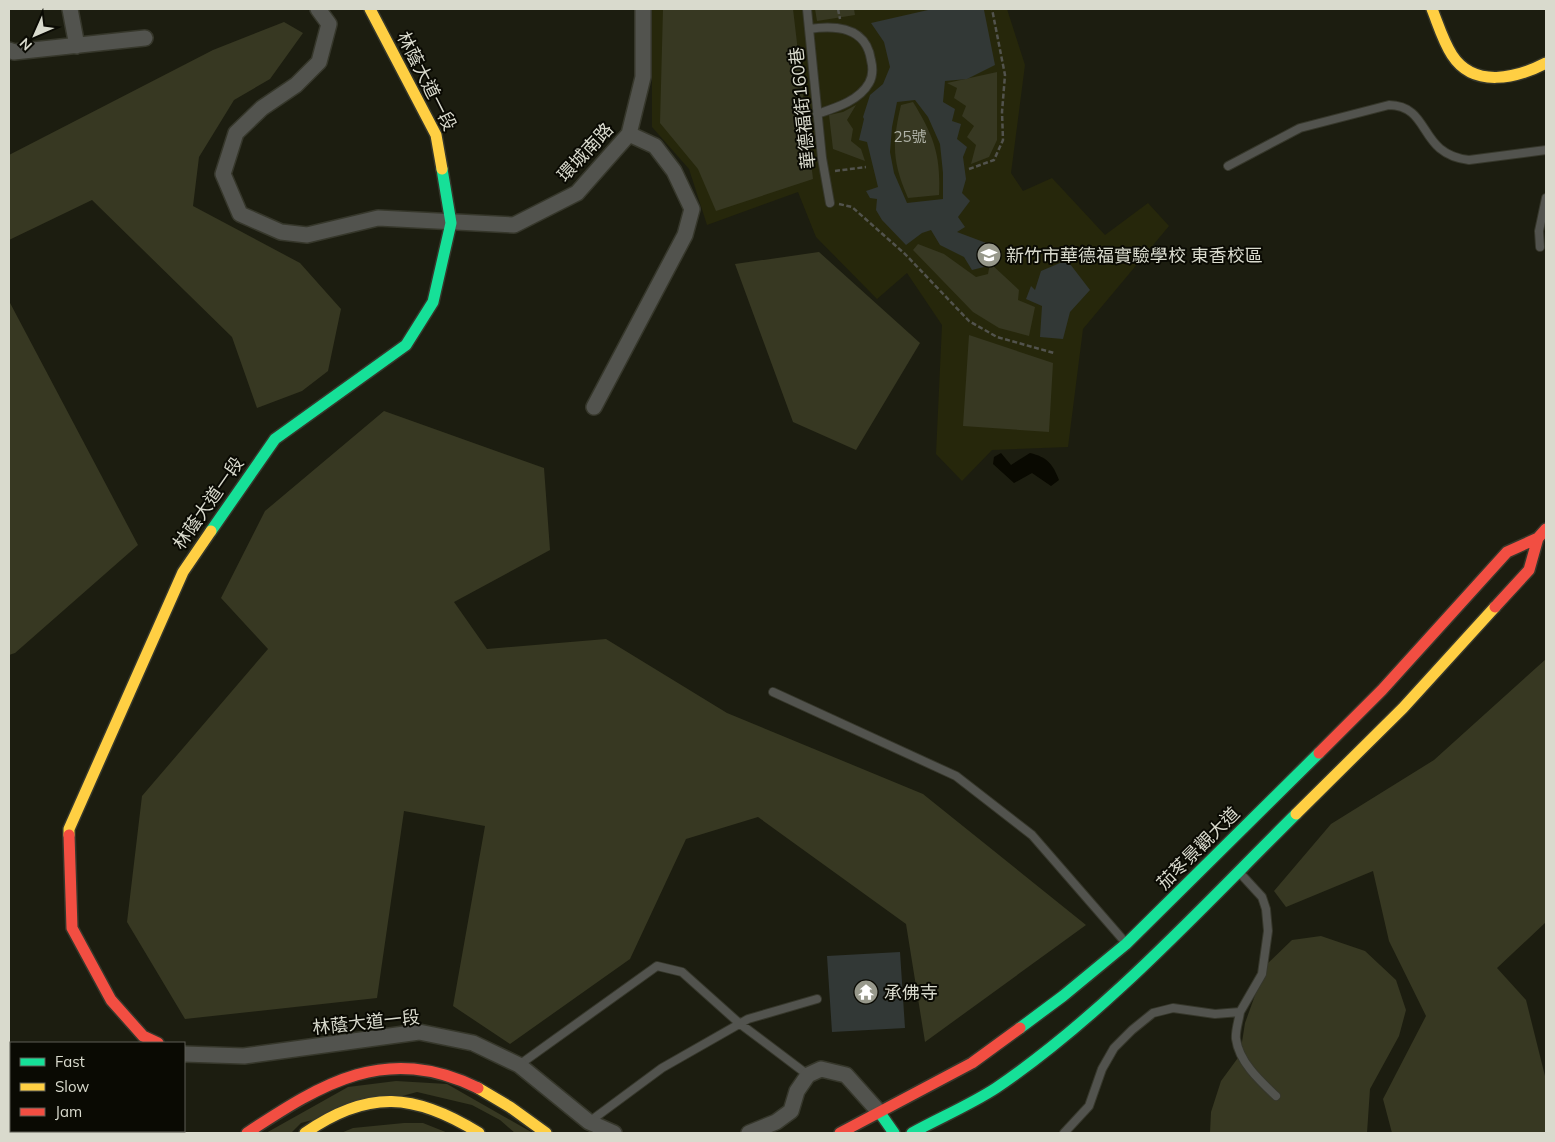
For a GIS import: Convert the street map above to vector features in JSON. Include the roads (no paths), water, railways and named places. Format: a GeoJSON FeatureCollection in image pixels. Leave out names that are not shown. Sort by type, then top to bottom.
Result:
{"type":"FeatureCollection","features":[{"type":"Feature","properties":{"kind":"main road","name":"林蔭大道一段"},"geometry":{"type":"LineString","coordinates":[[156,1042],[143,1036],[111,1000],[72,928],[69,829],[183,572],[275,439],[406,345],[433,302],[451,223],[436,135],[370,9]]}},
{"type":"Feature","properties":{"kind":"main road"},"geometry":{"type":"LineString","coordinates":[[1432,9],[1456,63],[1464,72],[1476,76],[1518,78],[1546,63]]}},
{"type":"Feature","properties":{"kind":"main road","name":"茄苳景觀大道"},"geometry":{"type":"LineString","coordinates":[[912,1133],[995,1088],[1081,1022],[1145,964],[1403,708],[1530,570],[1544,535]]}},
{"type":"Feature","properties":{"kind":"main road","name":"茄苳景觀大道"},"geometry":{"type":"LineString","coordinates":[[840,1133],[972,1063],[1063,996],[1126,944],[1382,690],[1507,552],[1544,535]]}},
{"type":"Feature","properties":{"kind":"main road"},"geometry":{"type":"LineString","coordinates":[[247,1133],[306,1096],[344,1078],[381,1070],[402,1069],[422,1070],[459,1078],[496,1097],[546,1133]]}},
{"type":"Feature","properties":{"kind":"main road"},"geometry":{"type":"LineString","coordinates":[[304,1133],[328,1117],[369,1101],[406,1102],[452,1109],[476,1118],[490,1127]]}},
{"type":"Feature","properties":{"kind":"main road"},"geometry":{"type":"LineString","coordinates":[[406,1102],[446,1116],[479,1133]]}},
{"type":"Feature","properties":{"kind":"main road"},"geometry":{"type":"LineString","coordinates":[[880,1113],[894,1133]]}},
{"type":"Feature","properties":{"kind":"street"},"geometry":{"type":"LineString","coordinates":[[70,9],[77,46]]}},
{"type":"Feature","properties":{"kind":"street","name":"環城南路"},"geometry":{"type":"LineString","coordinates":[[318,9],[328,24],[319,62],[296,85],[262,108],[236,133],[223,174],[240,214],[281,232],[307,235],[378,218],[514,225],[577,193],[629,134],[643,77],[643,9]]}},
{"type":"Feature","properties":{"kind":"street"},"geometry":{"type":"LineString","coordinates":[[9,50],[77,46],[145,38]]}},
{"type":"Feature","properties":{"kind":"street"},"geometry":{"type":"LineString","coordinates":[[594,407],[685,235],[692,209],[674,170],[654,146],[629,134]]}},
{"type":"Feature","properties":{"kind":"street","name":"林蔭大道一段"},"geometry":{"type":"LineString","coordinates":[[185,1054],[244,1056],[419,1032],[473,1043],[519,1065],[589,1122],[614,1133]]}},
{"type":"Feature","properties":{"kind":"street"},"geometry":{"type":"LineString","coordinates":[[749,1133],[776,1122],[791,1111],[797,1091],[808,1075],[821,1069],[846,1075],[880,1113]]}},
{"type":"Feature","properties":{"kind":"lane","name":"華德福街160巷"},"geometry":{"type":"LineString","coordinates":[[806,9],[824,172],[830,203]]}},
{"type":"Feature","properties":{"kind":"lane"},"geometry":{"type":"LineString","coordinates":[[809,30],[842,27],[857,34],[865,42],[873,69],[869,83],[858,94],[842,106],[817,114]]}},
{"type":"Feature","properties":{"kind":"lane"},"geometry":{"type":"LineString","coordinates":[[1228,166],[1300,128],[1389,104],[1402,105],[1412,111],[1430,141],[1440,150],[1459,159],[1469,160],[1546,150]]}},
{"type":"Feature","properties":{"kind":"lane"},"geometry":{"type":"LineString","coordinates":[[1540,247],[1539,231],[1546,198]]}},
{"type":"Feature","properties":{"kind":"lane"},"geometry":{"type":"LineString","coordinates":[[773,692],[956,776],[1032,835],[1126,944]]}},
{"type":"Feature","properties":{"kind":"lane"},"geometry":{"type":"LineString","coordinates":[[1239,872],[1262,897],[1266,909],[1268,931],[1262,974],[1240,1012],[1236,1038],[1240,1055],[1258,1080],[1276,1096]]}},
{"type":"Feature","properties":{"kind":"lane"},"geometry":{"type":"LineString","coordinates":[[519,1065],[658,966],[682,972],[739,1023],[808,1075]]}},
{"type":"Feature","properties":{"kind":"lane"},"geometry":{"type":"LineString","coordinates":[[589,1122],[662,1068],[739,1023],[817,999]]}},
{"type":"Feature","properties":{"kind":"lane"},"geometry":{"type":"LineString","coordinates":[[1064,1133],[1089,1106],[1102,1069],[1114,1048],[1153,1013],[1173,1008],[1215,1014],[1240,1012]]}},
{"type":"Feature","properties":{"kind":"place","name":"新竹市華德福實驗學校 東香校區"},"geometry":{"type":"Point","coordinates":[989,255]}},
{"type":"Feature","properties":{"kind":"place","name":"承佛寺"},"geometry":{"type":"Point","coordinates":[866,992]}}]}
